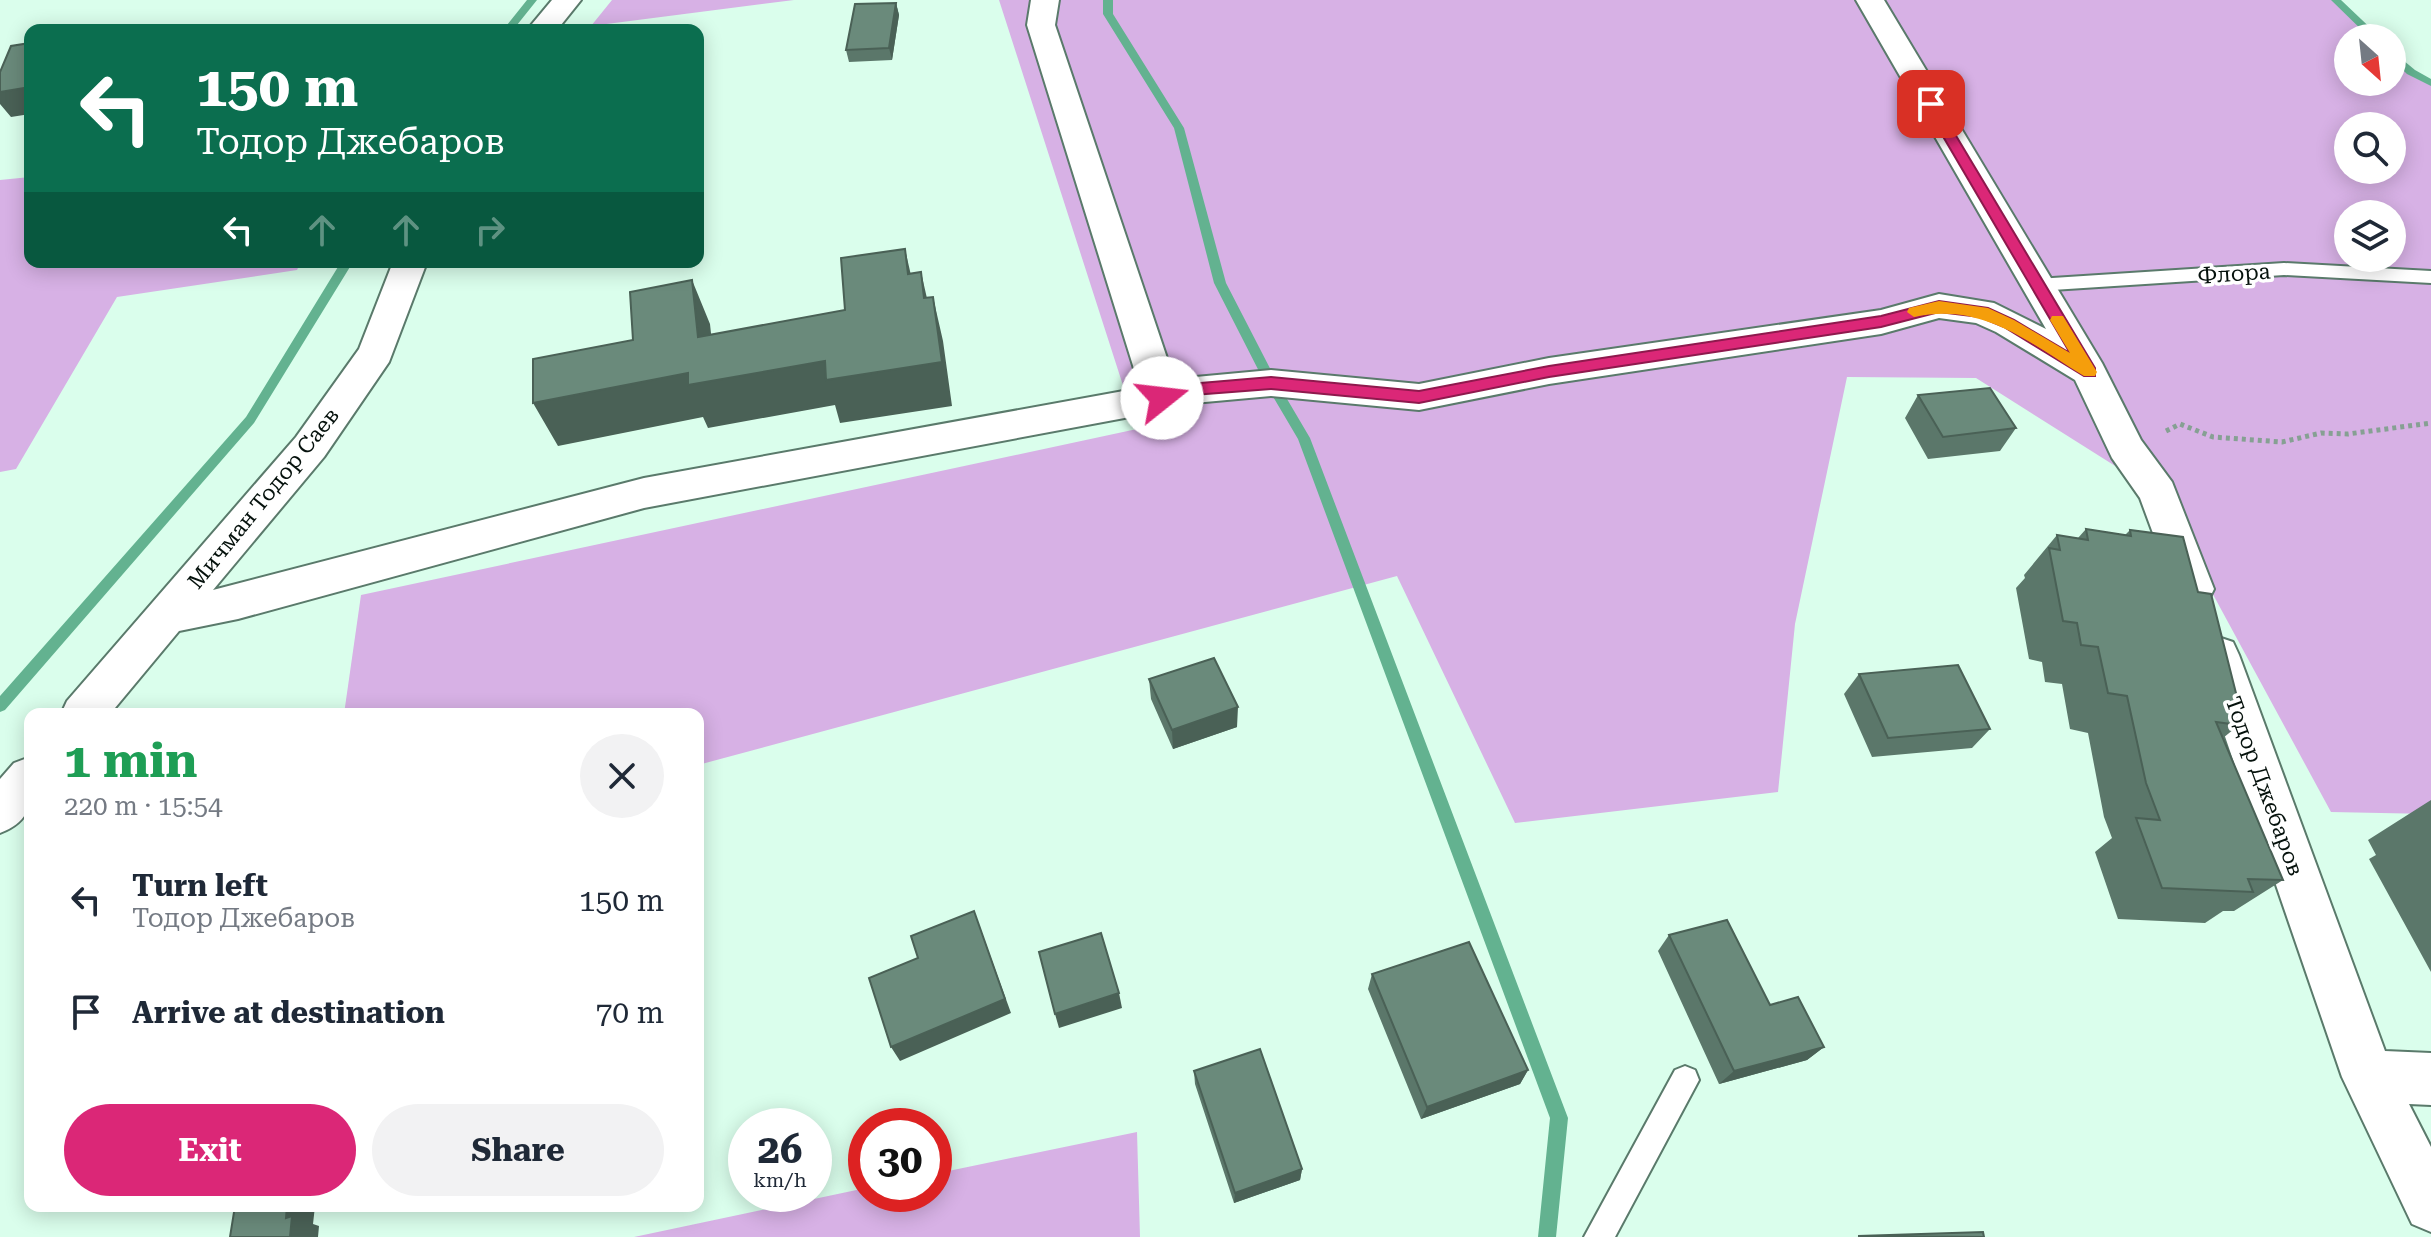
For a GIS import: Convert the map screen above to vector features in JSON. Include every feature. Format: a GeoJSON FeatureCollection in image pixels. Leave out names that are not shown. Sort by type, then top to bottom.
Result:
{"type":"FeatureCollection","features":[{"type":"Feature","properties":{"kind":"street"},"geometry":{"type":"LineString","coordinates":[[547,24],[567,0]]}},
{"type":"Feature","properties":{"kind":"street"},"geometry":{"type":"LineString","coordinates":[[1045,0],[1041,25],[1169,394]]}},
{"type":"Feature","properties":{"kind":"street","name":"Тодор Джебаров"},"geometry":{"type":"LineString","coordinates":[[1870,0],[2089,372],[2126,448],[2158,493],[2270,796],[2368,1077],[2431,1205]]}},
{"type":"Feature","properties":{"kind":"street","name":"Мичман Тодор Саев"},"geometry":{"type":"LineString","coordinates":[[88,708],[310,447],[376,353],[408,268]]}},
{"type":"Feature","properties":{"kind":"street"},"geometry":{"type":"LineString","coordinates":[[165,617],[238,602],[644,493],[1169,394],[1271,383],[1419,397],[1549,371],[1881,322],[1939,306],[1982,312],[2009,323],[2089,372]]}},
{"type":"Feature","properties":{"kind":"street"},"geometry":{"type":"LineString","coordinates":[[0,812],[24,784]]}},
{"type":"Feature","properties":{"kind":"street"},"geometry":{"type":"LineString","coordinates":[[2368,1077],[2431,1079]]}},
{"type":"Feature","properties":{"kind":"lane","name":"Флора"},"geometry":{"type":"LineString","coordinates":[[2037,285],[2284,269],[2431,277]]}},
{"type":"Feature","properties":{"kind":"lane"},"geometry":{"type":"LineString","coordinates":[[1599,1237],[1685,1080]]}},
{"type":"Feature","properties":{"kind":"path"},"geometry":{"type":"LineString","coordinates":[[2126,448],[2180,424],[2213,437],[2282,442],[2321,433],[2348,434],[2431,423]]}},
{"type":"Feature","properties":{"kind":"shaded area"},"geometry":{"type":"Polygon","coordinates":[[[612,0],[794,0],[607,24],[593,24],[612,0]]]}},
{"type":"Feature","properties":{"kind":"shaded area"},"geometry":{"type":"Polygon","coordinates":[[[999,0],[2336,0],[2361,24],[2334,24],[2334,96],[2406,96],[2406,67],[2431,83],[2431,814],[2331,812],[2158,493],[1976,378],[1847,377],[1795,624],[1778,792],[1515,823],[1397,576],[704,763],[704,708],[345,708],[361,595],[1137,429],[999,0]]]}},
{"type":"Feature","properties":{"kind":"shaded area"},"geometry":{"type":"Polygon","coordinates":[[[24,178],[24,268],[298,268],[117,297],[16,469],[0,472],[0,180],[24,178]]]}},
{"type":"Feature","properties":{"kind":"shaded area"},"geometry":{"type":"Polygon","coordinates":[[[1137,1132],[1140,1237],[634,1237],[752,1212],[832,1212],[832,1195],[848,1192],[848,1212],[952,1212],[952,1170],[1137,1132]]]}},
{"type":"Feature","properties":{"kind":"building"},"geometry":{"type":"Polygon","coordinates":[[[896,3],[889,48],[846,50],[855,4],[896,3]]]}},
{"type":"Feature","properties":{"kind":"building"},"geometry":{"type":"Polygon","coordinates":[[[24,44],[24,88],[0,92],[0,72],[11,46],[24,44]]]}},
{"type":"Feature","properties":{"kind":"building"},"geometry":{"type":"Polygon","coordinates":[[[905,249],[908,274],[921,272],[924,298],[933,297],[942,362],[826,380],[825,361],[688,385],[688,373],[533,403],[533,359],[633,340],[630,292],[692,280],[698,337],[845,310],[841,258],[905,249]]]}},
{"type":"Feature","properties":{"kind":"building"},"geometry":{"type":"Polygon","coordinates":[[[1990,388],[2016,428],[1943,437],[1918,395],[1990,388]]]}},
{"type":"Feature","properties":{"kind":"building"},"geometry":{"type":"Polygon","coordinates":[[[2086,529],[2131,536],[2130,530],[2183,537],[2198,592],[2211,594],[2240,709],[2234,708],[2239,725],[2216,722],[2283,880],[2248,879],[2253,892],[2162,888],[2136,818],[2160,820],[2146,783],[2127,696],[2108,693],[2098,647],[2081,645],[2077,623],[2063,621],[2049,548],[2060,550],[2057,535],[2088,540],[2086,529]]]}},
{"type":"Feature","properties":{"kind":"building"},"geometry":{"type":"Polygon","coordinates":[[[1214,658],[1238,707],[1172,730],[1149,679],[1214,658]]]}},
{"type":"Feature","properties":{"kind":"building"},"geometry":{"type":"Polygon","coordinates":[[[1958,665],[1990,729],[1888,738],[1859,674],[1958,665]]]}},
{"type":"Feature","properties":{"kind":"building"},"geometry":{"type":"Polygon","coordinates":[[[974,911],[1005,999],[891,1047],[869,978],[918,958],[911,936],[974,911]]]}},
{"type":"Feature","properties":{"kind":"building"},"geometry":{"type":"Polygon","coordinates":[[[1727,920],[1770,1005],[1798,997],[1824,1047],[1734,1071],[1669,935],[1727,920]]]}},
{"type":"Feature","properties":{"kind":"building"},"geometry":{"type":"Polygon","coordinates":[[[1101,933],[1119,993],[1055,1014],[1039,952],[1101,933]]]}},
{"type":"Feature","properties":{"kind":"building"},"geometry":{"type":"Polygon","coordinates":[[[1469,942],[1528,1070],[1427,1107],[1372,974],[1469,942]]]}},
{"type":"Feature","properties":{"kind":"building"},"geometry":{"type":"Polygon","coordinates":[[[1260,1049],[1302,1169],[1235,1193],[1194,1071],[1260,1049]]]}},
{"type":"Feature","properties":{"kind":"building"},"geometry":{"type":"Polygon","coordinates":[[[234,1212],[286,1212],[286,1218],[292,1216],[290,1237],[230,1237],[234,1212]]]}},
{"type":"Feature","properties":{"kind":"building"},"geometry":{"type":"Polygon","coordinates":[[[1983,1232],[1984,1237],[1858,1236],[1983,1232]]]}},
{"type":"Feature","properties":{"kind":"waterway"},"geometry":{"type":"LineString","coordinates":[[513,24],[532,0]]}},
{"type":"Feature","properties":{"kind":"waterway"},"geometry":{"type":"LineString","coordinates":[[1108,0],[1108,14],[1179,128],[1220,283],[1271,383],[1304,438],[1559,1118],[1547,1237]]}},
{"type":"Feature","properties":{"kind":"waterway"},"geometry":{"type":"LineString","coordinates":[[2336,0],[2361,24]]}},
{"type":"Feature","properties":{"kind":"waterway"},"geometry":{"type":"LineString","coordinates":[[2406,67],[2431,83]]}},
{"type":"Feature","properties":{"kind":"waterway"},"geometry":{"type":"LineString","coordinates":[[0,706],[250,420],[343,268]]}},
{"type":"Feature","properties":{"kind":"slow traffic"},"geometry":{"type":"LineString","coordinates":[[1914,312],[1939,306],[1982,312],[2009,323],[2089,372],[2058,320]]}},
{"type":"Feature","properties":{"kind":"route"},"geometry":{"type":"LineString","coordinates":[[1162,398],[1177,391],[1202,387],[1271,383],[1419,397],[1549,371],[1881,322],[1939,306],[1982,312],[2009,323],[2089,372],[1931,104]]}}]}
